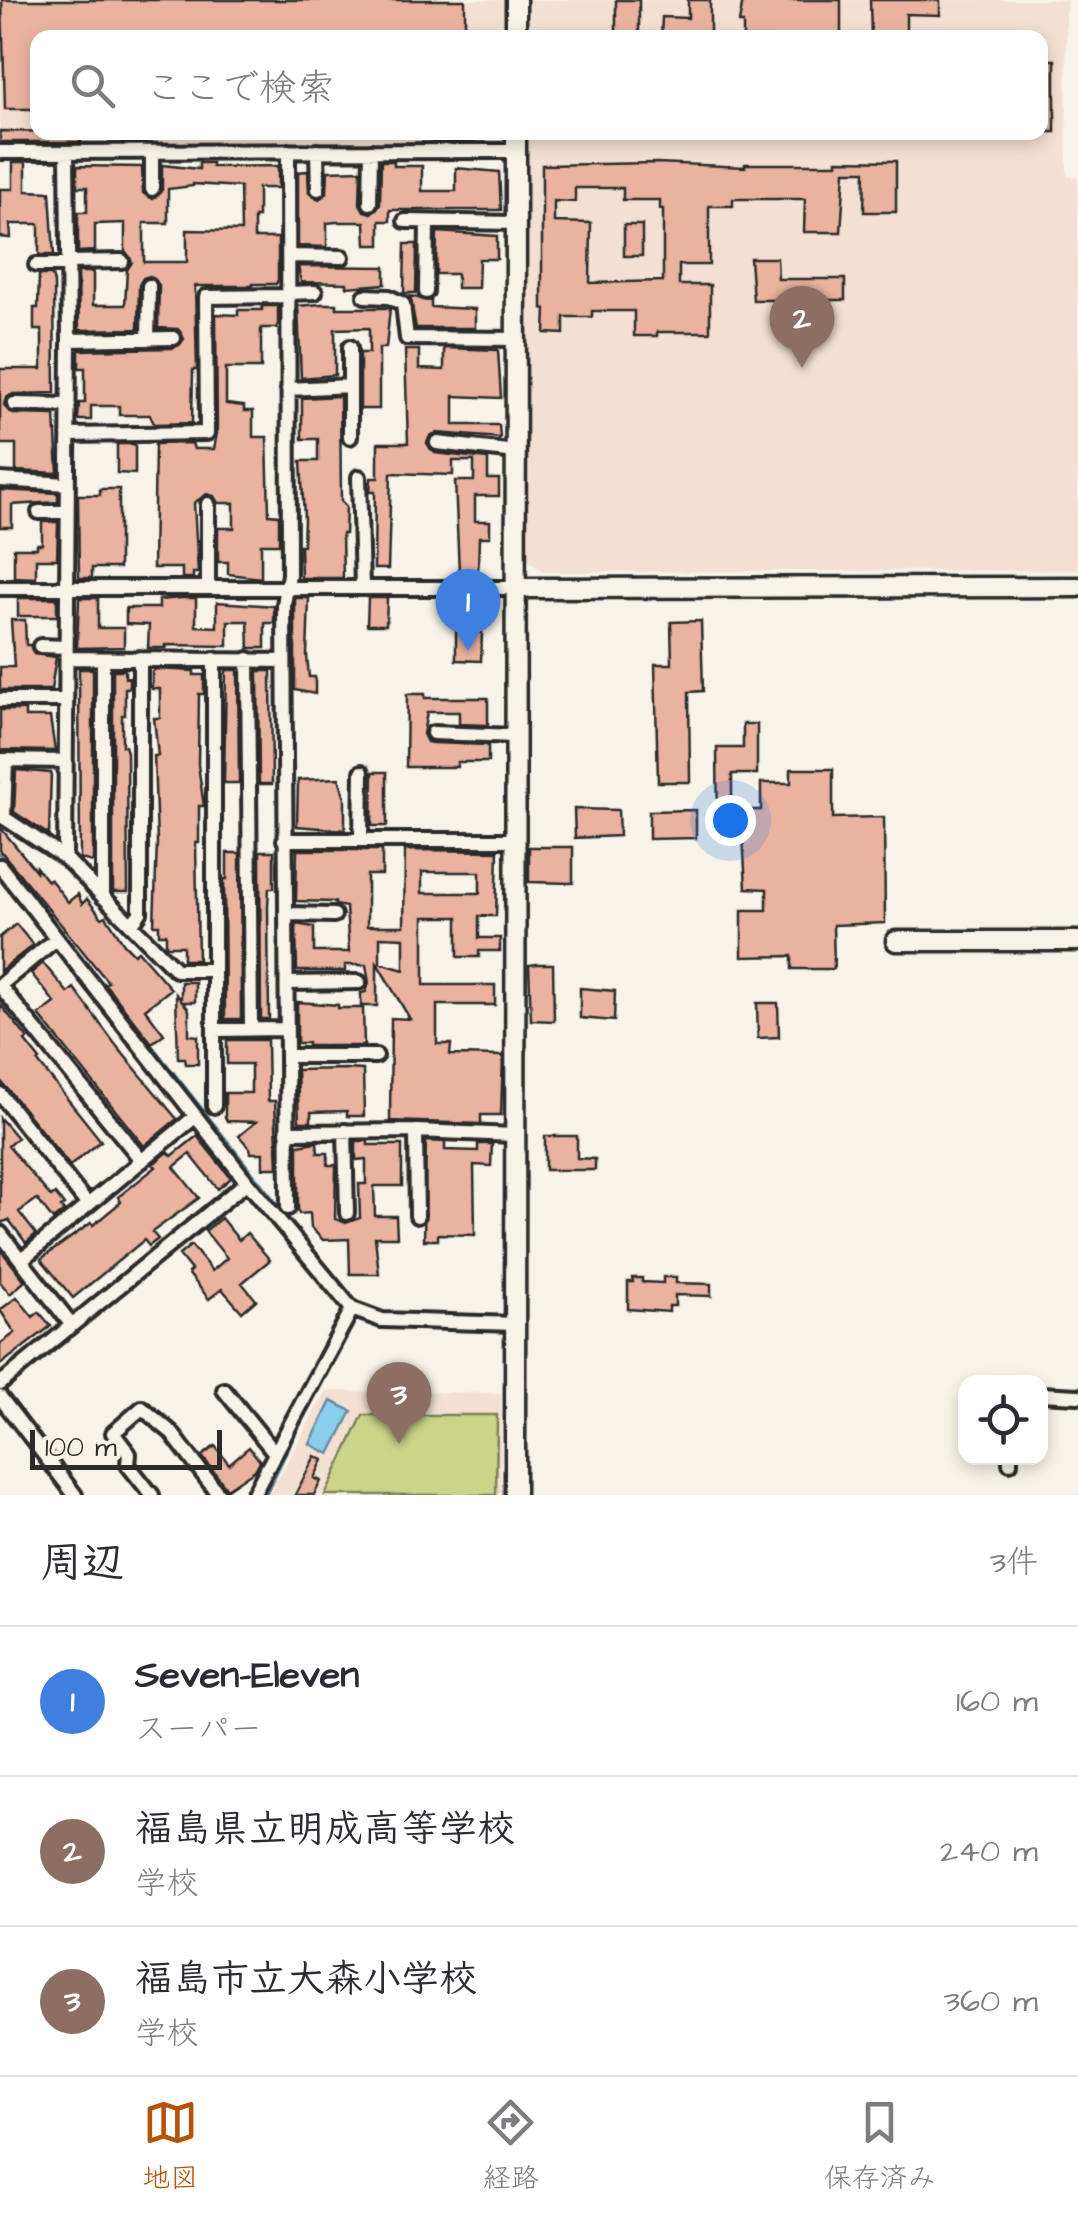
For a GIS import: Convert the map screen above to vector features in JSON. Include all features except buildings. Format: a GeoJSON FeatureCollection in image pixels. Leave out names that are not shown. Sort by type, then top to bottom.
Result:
{"type":"FeatureCollection","features":[{"type":"Feature","properties":{"kind":"street"},"geometry":{"type":"LineString","coordinates":[[516,0],[516,30]]}},
{"type":"Feature","properties":{"kind":"street"},"geometry":{"type":"LineString","coordinates":[[0,152],[371,151],[516,142],[516,1495]]}},
{"type":"Feature","properties":{"kind":"street"},"geometry":{"type":"LineString","coordinates":[[317,151],[318,189]]}},
{"type":"Feature","properties":{"kind":"street"},"geometry":{"type":"LineString","coordinates":[[370,202],[371,151]]}},
{"type":"Feature","properties":{"kind":"street"},"geometry":{"type":"LineString","coordinates":[[64,858],[69,340],[66,152]]}},
{"type":"Feature","properties":{"kind":"street"},"geometry":{"type":"LineString","coordinates":[[152,152],[152,188]]}},
{"type":"Feature","properties":{"kind":"street"},"geometry":{"type":"LineString","coordinates":[[288,152],[284,661],[288,1208]]}},
{"type":"Feature","properties":{"kind":"street"},"geometry":{"type":"LineString","coordinates":[[405,221],[516,223]]}},
{"type":"Feature","properties":{"kind":"street"},"geometry":{"type":"LineString","coordinates":[[426,292],[427,222]]}},
{"type":"Feature","properties":{"kind":"street"},"geometry":{"type":"LineString","coordinates":[[288,256],[342,257]]}},
{"type":"Feature","properties":{"kind":"street"},"geometry":{"type":"LineString","coordinates":[[36,265],[122,261]]}},
{"type":"Feature","properties":{"kind":"street"},"geometry":{"type":"LineString","coordinates":[[148,339],[149,286]]}},
{"type":"Feature","properties":{"kind":"street"},"geometry":{"type":"LineString","coordinates":[[68,435],[206,433],[206,297],[315,292]]}},
{"type":"Feature","properties":{"kind":"street"},"geometry":{"type":"LineString","coordinates":[[365,296],[390,297],[402,304],[407,338],[517,340]]}},
{"type":"Feature","properties":{"kind":"street"},"geometry":{"type":"LineString","coordinates":[[69,340],[174,338]]}},
{"type":"Feature","properties":{"kind":"street"},"geometry":{"type":"LineString","coordinates":[[350,347],[350,436]]}},
{"type":"Feature","properties":{"kind":"street"},"geometry":{"type":"LineString","coordinates":[[288,388],[350,386]]}},
{"type":"Feature","properties":{"kind":"street"},"geometry":{"type":"LineString","coordinates":[[14,404],[68,405]]}},
{"type":"Feature","properties":{"kind":"street"},"geometry":{"type":"LineString","coordinates":[[437,443],[516,452]]}},
{"type":"Feature","properties":{"kind":"street"},"geometry":{"type":"LineString","coordinates":[[359,476],[362,587]]}},
{"type":"Feature","properties":{"kind":"street"},"geometry":{"type":"LineString","coordinates":[[0,480],[68,484]]}},
{"type":"Feature","properties":{"kind":"street"},"geometry":{"type":"LineString","coordinates":[[208,504],[208,588]]}},
{"type":"Feature","properties":{"kind":"street"},"geometry":{"type":"LineString","coordinates":[[39,512],[68,512]]}},
{"type":"Feature","properties":{"kind":"street"},"geometry":{"type":"LineString","coordinates":[[0,588],[1078,587]]}},
{"type":"Feature","properties":{"kind":"street"},"geometry":{"type":"LineString","coordinates":[[40,646],[103,658],[284,661]]}},
{"type":"Feature","properties":{"kind":"street"},"geometry":{"type":"LineString","coordinates":[[103,658],[103,897]]}},
{"type":"Feature","properties":{"kind":"street"},"geometry":{"type":"LineString","coordinates":[[132,925],[140,913],[140,658]]}},
{"type":"Feature","properties":{"kind":"street"},"geometry":{"type":"LineString","coordinates":[[214,659],[214,1106]]}},
{"type":"Feature","properties":{"kind":"street"},"geometry":{"type":"LineString","coordinates":[[248,660],[252,1029]]}},
{"type":"Feature","properties":{"kind":"street"},"geometry":{"type":"LineString","coordinates":[[0,700],[66,700]]}},
{"type":"Feature","properties":{"kind":"street"},"geometry":{"type":"LineString","coordinates":[[433,733],[516,736]]}},
{"type":"Feature","properties":{"kind":"street"},"geometry":{"type":"LineString","coordinates":[[66,761],[3,760],[2,816],[64,858],[176,970],[214,970]]}},
{"type":"Feature","properties":{"kind":"street"},"geometry":{"type":"LineString","coordinates":[[361,838],[362,772]]}},
{"type":"Feature","properties":{"kind":"street"},"geometry":{"type":"LineString","coordinates":[[284,840],[517,840]]}},
{"type":"Feature","properties":{"kind":"street"},"geometry":{"type":"LineString","coordinates":[[1,871],[352,1309],[382,1320],[516,1324]]}},
{"type":"Feature","properties":{"kind":"street"},"geometry":{"type":"LineString","coordinates":[[288,914],[334,915]]}},
{"type":"Feature","properties":{"kind":"street"},"geometry":{"type":"LineString","coordinates":[[56,939],[0,986],[142,1162]]}},
{"type":"Feature","properties":{"kind":"street"},"geometry":{"type":"LineString","coordinates":[[896,940],[1078,940]]}},
{"type":"Feature","properties":{"kind":"street"},"geometry":{"type":"LineString","coordinates":[[288,983],[359,982]]}},
{"type":"Feature","properties":{"kind":"street"},"geometry":{"type":"LineString","coordinates":[[214,1030],[288,1029]]}},
{"type":"Feature","properties":{"kind":"street"},"geometry":{"type":"LineString","coordinates":[[288,1056],[376,1056]]}},
{"type":"Feature","properties":{"kind":"street"},"geometry":{"type":"LineString","coordinates":[[0,1094],[88,1205]]}},
{"type":"Feature","properties":{"kind":"street"},"geometry":{"type":"LineString","coordinates":[[21,1260],[196,1116]]}},
{"type":"Feature","properties":{"kind":"street"},"geometry":{"type":"LineString","coordinates":[[345,1131],[347,1213]]}},
{"type":"Feature","properties":{"kind":"street"},"geometry":{"type":"LineString","coordinates":[[288,1132],[416,1131],[515,1136]]}},
{"type":"Feature","properties":{"kind":"street"},"geometry":{"type":"LineString","coordinates":[[416,1131],[416,1216]]}},
{"type":"Feature","properties":{"kind":"street"},"geometry":{"type":"LineString","coordinates":[[0,1384],[247,1182]]}},
{"type":"Feature","properties":{"kind":"street"},"geometry":{"type":"LineString","coordinates":[[0,1233],[72,1324]]}},
{"type":"Feature","properties":{"kind":"street"},"geometry":{"type":"LineString","coordinates":[[253,1495],[352,1309]]}},
{"type":"Feature","properties":{"kind":"street"},"geometry":{"type":"LineString","coordinates":[[224,1390],[275,1453]]}},
{"type":"Feature","properties":{"kind":"street"},"geometry":{"type":"LineString","coordinates":[[1048,1394],[1078,1396]]}},
{"type":"Feature","properties":{"kind":"street"},"geometry":{"type":"LineString","coordinates":[[0,1396],[75,1495]]}},
{"type":"Feature","properties":{"kind":"street"},"geometry":{"type":"LineString","coordinates":[[152,1495],[128,1465],[130,1454],[112,1433],[142,1408],[171,1432],[219,1495]]}},
{"type":"Feature","properties":{"kind":"shaded area"},"geometry":{"type":"Polygon","coordinates":[[[0,0],[504,0],[504,30],[30,30],[30,140],[504,140],[504,145],[0,145],[0,0]]]}},
{"type":"Feature","properties":{"kind":"shaded area"},"geometry":{"type":"Polygon","coordinates":[[[527,0],[1066,0],[1067,177],[1078,177],[1078,570],[543,572],[526,558],[527,140],[1048,140],[1048,30],[527,30],[527,0]]]}},
{"type":"Feature","properties":{"kind":"shaded area"},"geometry":{"type":"Polygon","coordinates":[[[326,1391],[501,1393],[501,1495],[269,1495],[326,1391]]]}},
{"type":"Feature","properties":{"kind":"green space"},"geometry":{"type":"Polygon","coordinates":[[[363,1415],[497,1415],[496,1495],[325,1495],[363,1415]]]}},
{"type":"Feature","properties":{"kind":"water"},"geometry":{"type":"Polygon","coordinates":[[[331,1401],[352,1411],[330,1454],[310,1444],[331,1401]]]}},
{"type":"Feature","properties":{"kind":"waterway"},"geometry":{"type":"LineString","coordinates":[[0,854],[359,1308]]}},
{"type":"Feature","properties":{"kind":"waterway"},"geometry":{"type":"LineString","coordinates":[[265,1495],[320,1382]]}},
{"type":"Feature","properties":{"kind":"place","name":"福島県立明成高等学校"},"geometry":{"type":"Point","coordinates":[802,368]}},
{"type":"Feature","properties":{"kind":"place","name":"Seven-Eleven"},"geometry":{"type":"Point","coordinates":[468,651]}},
{"type":"Feature","properties":{"kind":"place","name":"福島市立大森小学校"},"geometry":{"type":"Point","coordinates":[399,1444]}}]}
